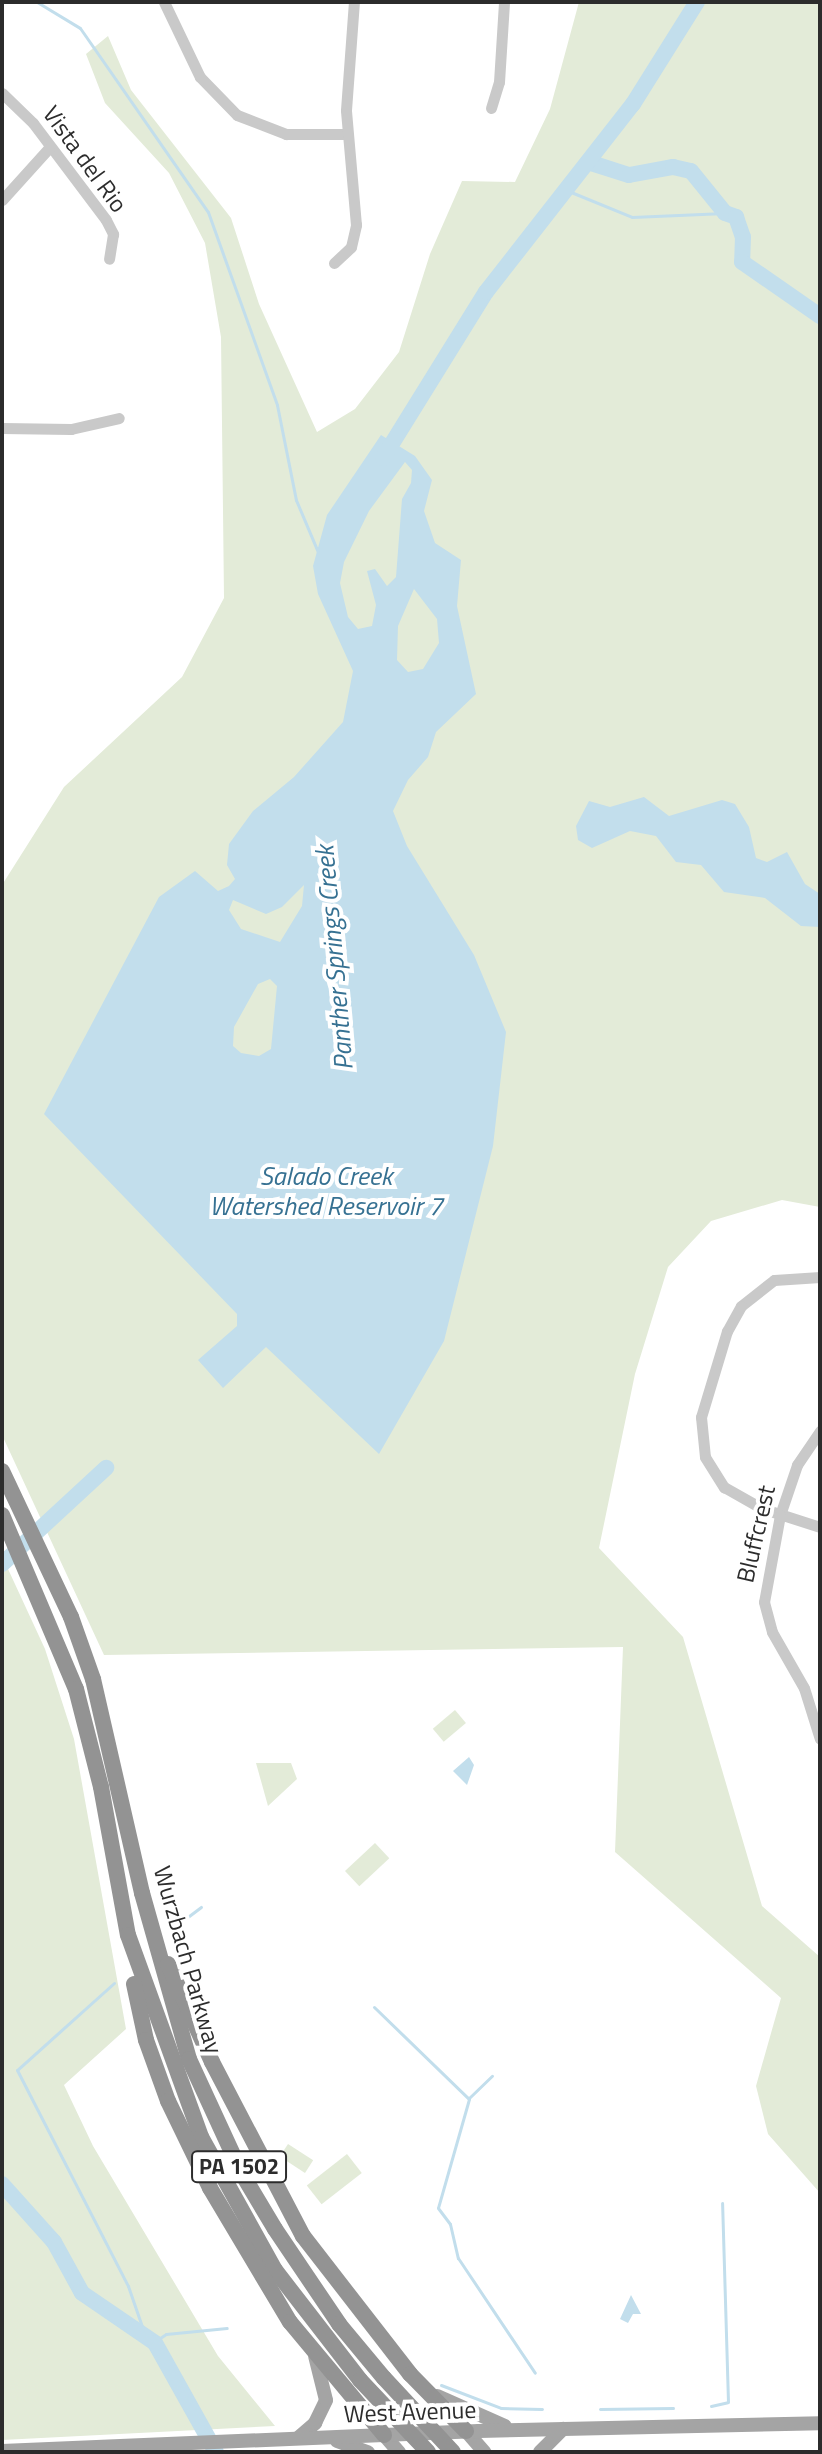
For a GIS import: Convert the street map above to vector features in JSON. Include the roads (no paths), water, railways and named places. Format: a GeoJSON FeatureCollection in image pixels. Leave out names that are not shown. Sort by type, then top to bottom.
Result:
{"type":"FeatureCollection","features":[{"type":"Feature","properties":{"kind":"highway","name":"Wurzbach Parkway"},"geometry":{"type":"LineString","coordinates":[[2,1471],[51,1572],[93,1679],[152,1926],[189,2059],[241,2172],[308,2281],[384,2378],[453,2452]]}},
{"type":"Feature","properties":{"kind":"highway","name":"Wurzbach Parkway"},"geometry":{"type":"LineString","coordinates":[[2,1515],[60,1641],[91,1744],[128,1935],[172,2064],[236,2204],[275,2270],[360,2380],[428,2452]]}},
{"type":"Feature","properties":{"kind":"highway"},"geometry":{"type":"LineString","coordinates":[[152,1926],[212,2062],[303,2236],[416,2380],[466,2431]]}},
{"type":"Feature","properties":{"kind":"highway"},"geometry":{"type":"LineString","coordinates":[[128,1935],[146,2040],[168,2101],[231,2227],[315,2356],[384,2435]]}},
{"type":"Feature","properties":{"kind":"highway"},"geometry":{"type":"LineString","coordinates":[[351,2398],[380,2407],[403,2400],[416,2380]]}},
{"type":"Feature","properties":{"kind":"main road"},"geometry":{"type":"LineString","coordinates":[[298,2438],[315,2423],[326,2400],[325,2381],[315,2356]]}},
{"type":"Feature","properties":{"kind":"main road"},"geometry":{"type":"LineString","coordinates":[[416,2380],[517,2430]]}},
{"type":"Feature","properties":{"kind":"main road","name":"West Avenue"},"geometry":{"type":"LineString","coordinates":[[2,2451],[466,2431],[820,2423]]}},
{"type":"Feature","properties":{"kind":"main road"},"geometry":{"type":"LineString","coordinates":[[540,2452],[563,2429]]}},
{"type":"Feature","properties":{"kind":"main road"},"geometry":{"type":"LineString","coordinates":[[466,2431],[484,2452]]}},
{"type":"Feature","properties":{"kind":"main road"},"geometry":{"type":"LineString","coordinates":[[384,2435],[399,2452]]}},
{"type":"Feature","properties":{"kind":"main road"},"geometry":{"type":"LineString","coordinates":[[325,2437],[368,2452]]}},
{"type":"Feature","properties":{"kind":"street"},"geometry":{"type":"LineString","coordinates":[[164,2],[200,77],[237,115],[286,134],[347,134]]}},
{"type":"Feature","properties":{"kind":"street"},"geometry":{"type":"LineString","coordinates":[[334,263],[351,247],[356,225],[347,134],[354,2]]}},
{"type":"Feature","properties":{"kind":"street"},"geometry":{"type":"LineString","coordinates":[[491,108],[499,82],[504,2]]}},
{"type":"Feature","properties":{"kind":"street","name":"Vista del Rio"},"geometry":{"type":"LineString","coordinates":[[2,93],[24,112],[106,220],[113,234],[109,259]]}},
{"type":"Feature","properties":{"kind":"street"},"geometry":{"type":"LineString","coordinates":[[2,200],[49,148]]}},
{"type":"Feature","properties":{"kind":"street"},"geometry":{"type":"LineString","coordinates":[[2,428],[71,429],[119,418]]}},
{"type":"Feature","properties":{"kind":"street"},"geometry":{"type":"LineString","coordinates":[[820,1277],[774,1280],[741,1306],[727,1331],[701,1417],[705,1457],[718,1480],[745,1502],[820,1527]]}},
{"type":"Feature","properties":{"kind":"street","name":"Bluffcrest"},"geometry":{"type":"LineString","coordinates":[[820,1431],[797,1465],[780,1515],[764,1581],[765,1612],[804,1688],[820,1739]]}},
{"type":"Feature","properties":{"kind":"water","name":"Salado Creek Watershed Reservoir 7"},"geometry":{"type":"Polygon","coordinates":[[[381,435],[415,456],[432,480],[424,511],[435,543],[461,560],[457,606],[476,694],[436,732],[428,757],[408,780],[393,811],[407,846],[474,955],[506,1032],[493,1146],[444,1341],[379,1454],[266,1347],[223,1388],[198,1360],[237,1326],[237,1314],[44,1114],[159,897],[195,871],[218,891],[229,886],[235,879],[227,865],[229,844],[253,811],[294,777],[343,722],[353,671],[318,594],[313,566],[327,515],[381,435]],[[405,462],[369,511],[344,562],[340,583],[348,617],[358,629],[372,626],[376,605],[367,571],[375,569],[387,586],[396,577],[402,499],[411,483],[412,470],[405,462]],[[414,589],[398,626],[397,660],[408,672],[423,669],[439,643],[437,619],[414,589]],[[304,885],[282,907],[266,914],[233,900],[229,910],[241,929],[280,942],[302,906],[304,885]],[[270,979],[258,984],[234,1027],[233,1046],[241,1053],[259,1056],[271,1049],[277,986],[270,979]]]}},
{"type":"Feature","properties":{"kind":"water"},"geometry":{"type":"Polygon","coordinates":[[[644,797],[669,816],[722,800],[735,804],[749,827],[756,858],[767,862],[787,852],[805,884],[820,894],[820,927],[801,926],[765,898],[724,892],[701,865],[676,862],[656,836],[630,831],[592,848],[578,840],[576,826],[589,801],[610,807],[644,797]]]}},
{"type":"Feature","properties":{"kind":"water"},"geometry":{"type":"Polygon","coordinates":[[[469,1757],[474,1765],[467,1785],[453,1771],[469,1757]]]}},
{"type":"Feature","properties":{"kind":"water"},"geometry":{"type":"Polygon","coordinates":[[[631,2295],[641,2314],[633,2314],[628,2323],[620,2319],[631,2295]]]}},
{"type":"Feature","properties":{"kind":"waterway"},"geometry":{"type":"LineString","coordinates":[[37,2],[80,28],[208,212],[277,405],[296,500],[318,552]]}},
{"type":"Feature","properties":{"kind":"waterway","name":"Panther Springs Creek"},"geometry":{"type":"LineString","coordinates":[[383,458],[486,292],[633,104],[697,2]]}},
{"type":"Feature","properties":{"kind":"waterway","name":"Panther Springs Creek"},"geometry":{"type":"LineString","coordinates":[[588,162],[629,175],[673,167],[691,171],[725,213],[736,217],[743,237],[742,262],[820,316]]}},
{"type":"Feature","properties":{"kind":"waterway","name":"Panther Springs Creek"},"geometry":{"type":"LineString","coordinates":[[566,190],[632,217],[725,213]]}},
{"type":"Feature","properties":{"kind":"waterway","name":"Panther Springs Creek"},"geometry":{"type":"LineString","coordinates":[[2,1564],[106,1468]]}},
{"type":"Feature","properties":{"kind":"waterway"},"geometry":{"type":"LineString","coordinates":[[173,1928],[201,1907]]}},
{"type":"Feature","properties":{"kind":"waterway"},"geometry":{"type":"LineString","coordinates":[[114,1983],[17,2070],[128,2286],[145,2335]]}},
{"type":"Feature","properties":{"kind":"waterway"},"geometry":{"type":"LineString","coordinates":[[374,2007],[469,2099],[438,2208],[450,2224],[458,2258],[535,2373]]}},
{"type":"Feature","properties":{"kind":"waterway"},"geometry":{"type":"LineString","coordinates":[[469,2098],[492,2076]]}},
{"type":"Feature","properties":{"kind":"waterway","name":"Panther Springs Creek"},"geometry":{"type":"LineString","coordinates":[[2,2184],[54,2242],[82,2293],[155,2343],[216,2452]]}},
{"type":"Feature","properties":{"kind":"waterway"},"geometry":{"type":"LineString","coordinates":[[711,2406],[728,2402],[722,2203]]}},
{"type":"Feature","properties":{"kind":"waterway"},"geometry":{"type":"LineString","coordinates":[[154,2342],[166,2334],[227,2328]]}},
{"type":"Feature","properties":{"kind":"waterway"},"geometry":{"type":"LineString","coordinates":[[441,2385],[501,2408],[542,2409]]}},
{"type":"Feature","properties":{"kind":"waterway"},"geometry":{"type":"LineString","coordinates":[[600,2409],[673,2408]]}}]}
